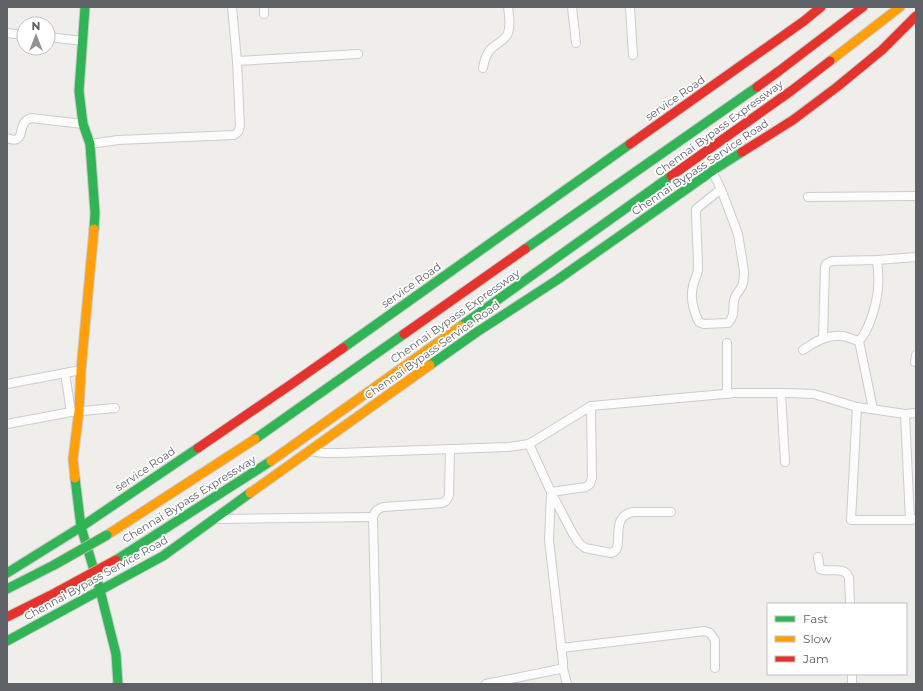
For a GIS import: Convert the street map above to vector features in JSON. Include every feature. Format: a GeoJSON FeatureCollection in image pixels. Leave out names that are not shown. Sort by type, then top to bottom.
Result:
{"type":"FeatureCollection","features":[{"type":"Feature","properties":{"kind":"main road"},"geometry":{"type":"LineString","coordinates":[[86,7],[78,91],[83,124],[90,144],[95,213],[81,370],[75,411],[74,459],[82,527],[116,654],[118,684]]}},
{"type":"Feature","properties":{"kind":"main road","name":"service Road"},"geometry":{"type":"LineString","coordinates":[[7,573],[82,527],[305,375],[804,21],[821,7]]}},
{"type":"Feature","properties":{"kind":"main road","name":"Chennai Bypass Expressway"},"geometry":{"type":"LineString","coordinates":[[7,589],[54,565],[107,535],[259,436],[779,71],[863,7]]}},
{"type":"Feature","properties":{"kind":"main road","name":"Chennai Bypass Expressway"},"geometry":{"type":"LineString","coordinates":[[7,617],[116,560],[273,460],[791,91],[900,7]]}},
{"type":"Feature","properties":{"kind":"main road","name":"Chennai Bypass Service Road"},"geometry":{"type":"LineString","coordinates":[[7,641],[163,556],[464,341],[557,280],[712,171],[793,120],[837,88],[882,50],[916,16]]}},
{"type":"Feature","properties":{"kind":"street"},"geometry":{"type":"LineString","coordinates":[[90,144],[118,140],[234,135],[237,133],[240,126],[237,61],[232,7]]}},
{"type":"Feature","properties":{"kind":"street"},"geometry":{"type":"LineString","coordinates":[[483,68],[490,50],[507,36],[510,23],[508,7]]}},
{"type":"Feature","properties":{"kind":"street"},"geometry":{"type":"LineString","coordinates":[[572,7],[576,43]]}},
{"type":"Feature","properties":{"kind":"street"},"geometry":{"type":"LineString","coordinates":[[630,7],[633,55]]}},
{"type":"Feature","properties":{"kind":"street"},"geometry":{"type":"LineString","coordinates":[[56,38],[83,41]]}},
{"type":"Feature","properties":{"kind":"street"},"geometry":{"type":"LineString","coordinates":[[237,61],[358,54]]}},
{"type":"Feature","properties":{"kind":"street"},"geometry":{"type":"LineString","coordinates":[[7,138],[17,139],[25,120],[31,118],[83,124]]}},
{"type":"Feature","properties":{"kind":"street"},"geometry":{"type":"LineString","coordinates":[[712,171],[721,189],[738,234],[744,277],[741,287],[734,298],[734,312],[732,319],[728,323],[704,324],[699,322],[696,314],[692,288],[698,274],[696,209],[721,189]]}},
{"type":"Feature","properties":{"kind":"street"},"geometry":{"type":"LineString","coordinates":[[808,197],[916,196]]}},
{"type":"Feature","properties":{"kind":"street"},"geometry":{"type":"LineString","coordinates":[[823,338],[826,264],[832,261],[916,258]]}},
{"type":"Feature","properties":{"kind":"street"},"geometry":{"type":"LineString","coordinates":[[859,342],[868,327],[876,301],[879,280],[877,260]]}},
{"type":"Feature","properties":{"kind":"street"},"geometry":{"type":"LineString","coordinates":[[803,350],[813,342],[823,338],[836,336],[843,336],[859,342]]}},
{"type":"Feature","properties":{"kind":"street"},"geometry":{"type":"LineString","coordinates":[[859,342],[873,409]]}},
{"type":"Feature","properties":{"kind":"street"},"geometry":{"type":"LineString","coordinates":[[727,343],[727,394]]}},
{"type":"Feature","properties":{"kind":"street"},"geometry":{"type":"LineString","coordinates":[[7,384],[81,370]]}},
{"type":"Feature","properties":{"kind":"street"},"geometry":{"type":"LineString","coordinates":[[65,373],[75,411]]}},
{"type":"Feature","properties":{"kind":"street"},"geometry":{"type":"LineString","coordinates":[[781,393],[786,462]]}},
{"type":"Feature","properties":{"kind":"street"},"geometry":{"type":"LineString","coordinates":[[309,451],[339,453],[508,447],[529,444],[592,406],[727,394],[814,394],[857,407],[905,414],[916,413]]}},
{"type":"Feature","properties":{"kind":"street"},"geometry":{"type":"LineString","coordinates":[[551,492],[586,487],[590,484],[592,478],[592,406]]}},
{"type":"Feature","properties":{"kind":"street"},"geometry":{"type":"LineString","coordinates":[[857,407],[852,520],[913,520],[905,414]]}},
{"type":"Feature","properties":{"kind":"street"},"geometry":{"type":"LineString","coordinates":[[7,424],[75,411],[115,408]]}},
{"type":"Feature","properties":{"kind":"street"},"geometry":{"type":"LineString","coordinates":[[529,444],[551,492],[573,534],[579,543],[585,548],[611,553],[617,550],[619,524],[622,516],[627,513],[671,512]]}},
{"type":"Feature","properties":{"kind":"street"},"geometry":{"type":"LineString","coordinates":[[377,683],[373,517],[378,509],[383,507],[442,503],[446,501],[449,496],[450,449]]}},
{"type":"Feature","properties":{"kind":"street"},"geometry":{"type":"LineString","coordinates":[[551,492],[548,540],[563,668],[567,684]]}},
{"type":"Feature","properties":{"kind":"street"},"geometry":{"type":"LineString","coordinates":[[216,519],[373,517]]}},
{"type":"Feature","properties":{"kind":"street"},"geometry":{"type":"LineString","coordinates":[[818,557],[820,569],[824,571],[846,571],[849,578],[850,603]]}},
{"type":"Feature","properties":{"kind":"street"},"geometry":{"type":"LineString","coordinates":[[561,648],[705,631],[710,633],[715,640],[715,668]]}},
{"type":"Feature","properties":{"kind":"street"},"geometry":{"type":"LineString","coordinates":[[486,684],[563,668]]}},
{"type":"Feature","properties":{"kind":"traffic: fast"},"geometry":{"type":"LineString","coordinates":[[85,7],[79,91],[83,124],[90,144],[95,213],[94,229]]}},
{"type":"Feature","properties":{"kind":"traffic: fast"},"geometry":{"type":"LineString","coordinates":[[525,249],[757,87]]}},
{"type":"Feature","properties":{"kind":"traffic: fast"},"geometry":{"type":"LineString","coordinates":[[343,348],[630,144]]}},
{"type":"Feature","properties":{"kind":"traffic: fast"},"geometry":{"type":"LineString","coordinates":[[430,365],[477,332],[557,280],[715,169],[742,152]]}},
{"type":"Feature","properties":{"kind":"traffic: fast"},"geometry":{"type":"LineString","coordinates":[[461,326],[671,176]]}},
{"type":"Feature","properties":{"kind":"traffic: fast"},"geometry":{"type":"LineString","coordinates":[[255,439],[404,334]]}},
{"type":"Feature","properties":{"kind":"traffic: fast"},"geometry":{"type":"LineString","coordinates":[[7,573],[81,527],[198,448]]}},
{"type":"Feature","properties":{"kind":"traffic: fast"},"geometry":{"type":"LineString","coordinates":[[116,560],[271,461]]}},
{"type":"Feature","properties":{"kind":"traffic: fast"},"geometry":{"type":"LineString","coordinates":[[75,478],[81,527],[100,590],[116,654],[118,684]]}},
{"type":"Feature","properties":{"kind":"traffic: fast"},"geometry":{"type":"LineString","coordinates":[[7,641],[163,556],[250,493]]}},
{"type":"Feature","properties":{"kind":"traffic: fast"},"geometry":{"type":"LineString","coordinates":[[54,565],[107,535]]}},
{"type":"Feature","properties":{"kind":"traffic: fast"},"geometry":{"type":"LineString","coordinates":[[7,589],[54,565]]}},
{"type":"Feature","properties":{"kind":"traffic: slow"},"geometry":{"type":"LineString","coordinates":[[830,61],[900,7]]}},
{"type":"Feature","properties":{"kind":"traffic: slow"},"geometry":{"type":"LineString","coordinates":[[75,478],[73,459],[79,411],[81,370],[94,229]]}},
{"type":"Feature","properties":{"kind":"traffic: slow"},"geometry":{"type":"LineString","coordinates":[[271,461],[461,326]]}},
{"type":"Feature","properties":{"kind":"traffic: slow"},"geometry":{"type":"LineString","coordinates":[[250,493],[430,365]]}},
{"type":"Feature","properties":{"kind":"traffic: slow"},"geometry":{"type":"LineString","coordinates":[[107,535],[255,439]]}},
{"type":"Feature","properties":{"kind":"traffic: jam"},"geometry":{"type":"LineString","coordinates":[[630,144],[804,21],[821,7]]}},
{"type":"Feature","properties":{"kind":"traffic: jam"},"geometry":{"type":"LineString","coordinates":[[757,87],[863,7]]}},
{"type":"Feature","properties":{"kind":"traffic: jam"},"geometry":{"type":"LineString","coordinates":[[742,152],[793,120],[837,87],[882,50],[916,16]]}},
{"type":"Feature","properties":{"kind":"traffic: jam"},"geometry":{"type":"LineString","coordinates":[[671,176],[791,91],[830,61]]}},
{"type":"Feature","properties":{"kind":"traffic: jam"},"geometry":{"type":"LineString","coordinates":[[404,334],[525,249]]}},
{"type":"Feature","properties":{"kind":"traffic: jam"},"geometry":{"type":"LineString","coordinates":[[198,448],[343,348]]}},
{"type":"Feature","properties":{"kind":"traffic: jam"},"geometry":{"type":"LineString","coordinates":[[57,592],[116,560]]}},
{"type":"Feature","properties":{"kind":"traffic: jam"},"geometry":{"type":"LineString","coordinates":[[7,617],[57,592]]}}]}
